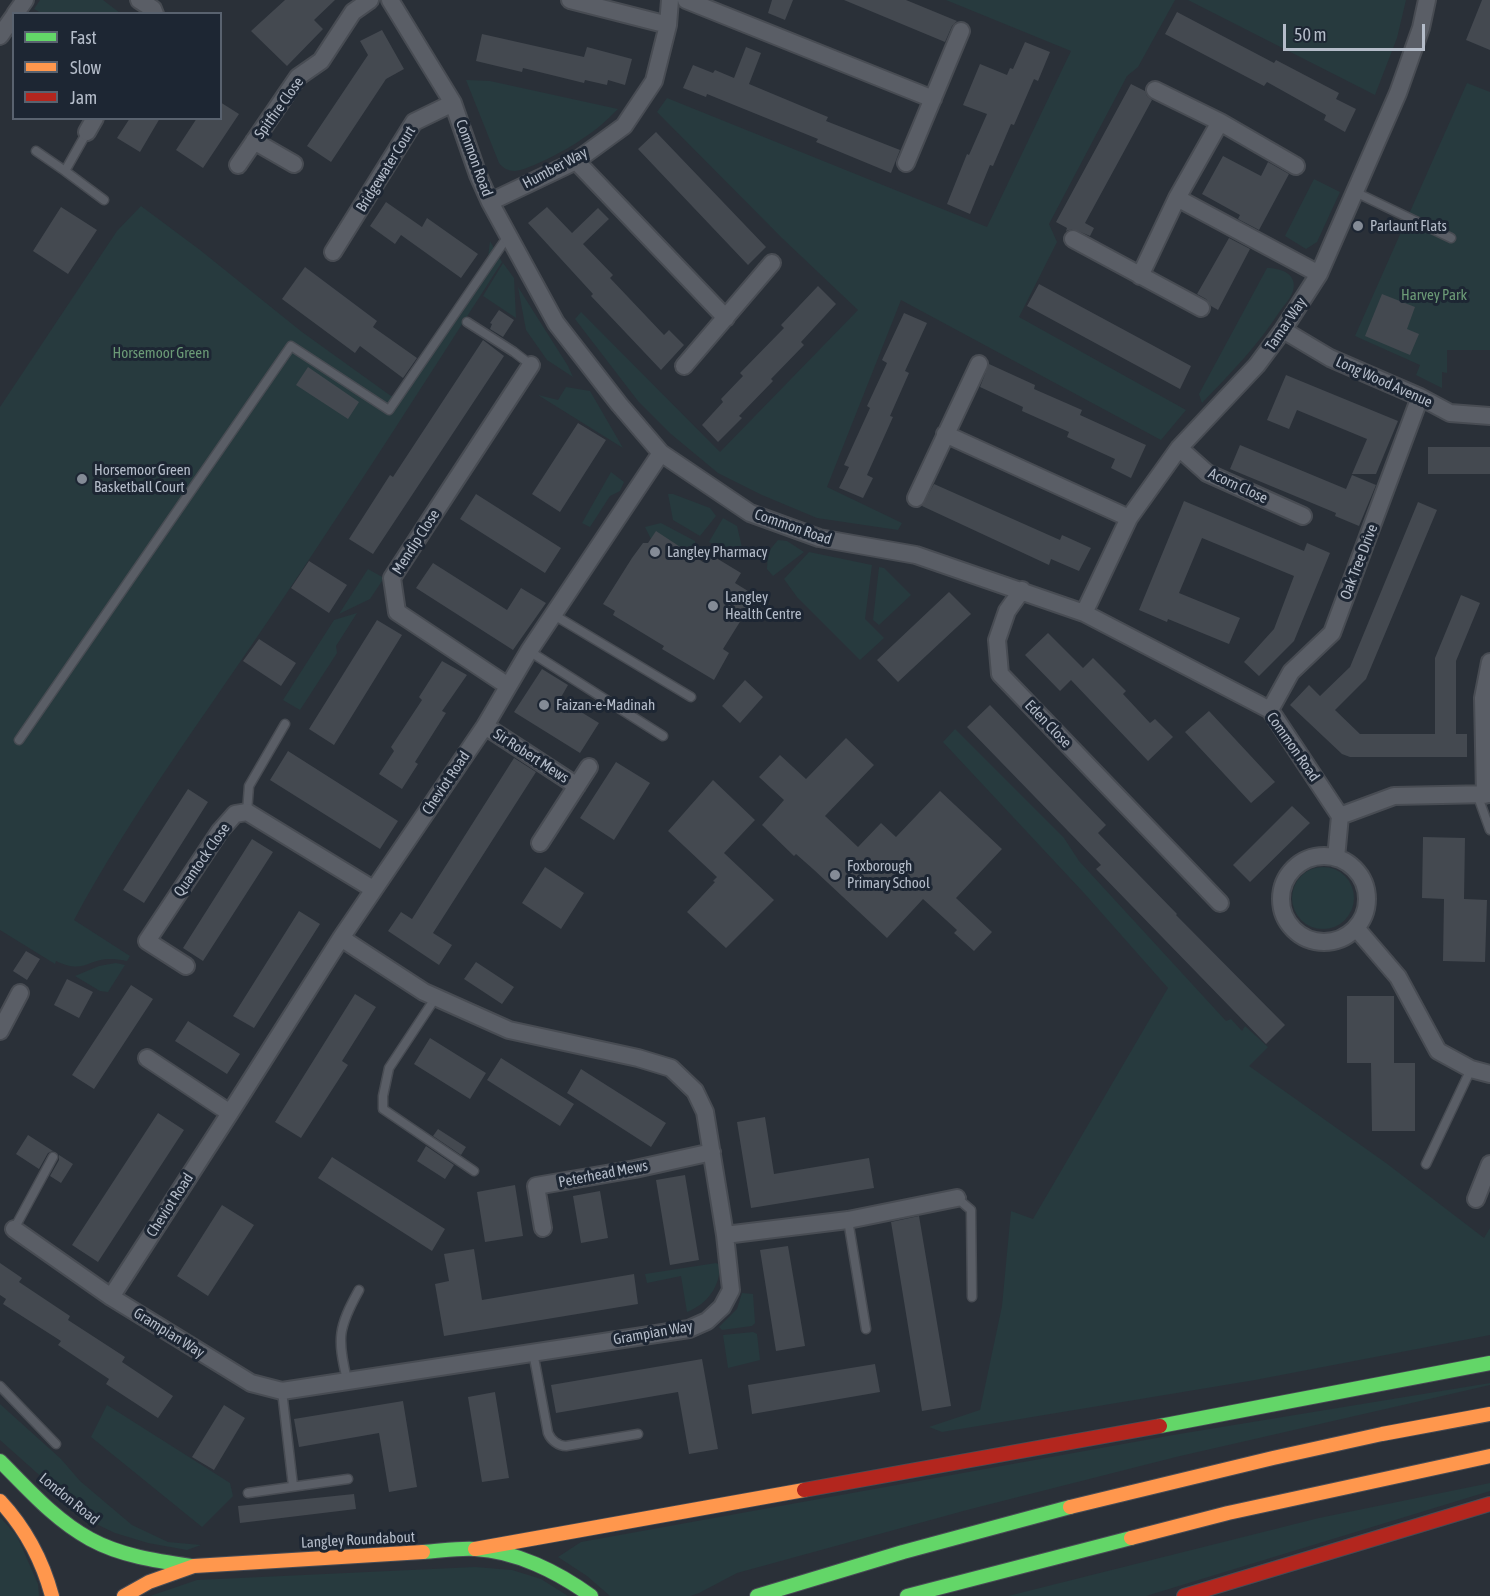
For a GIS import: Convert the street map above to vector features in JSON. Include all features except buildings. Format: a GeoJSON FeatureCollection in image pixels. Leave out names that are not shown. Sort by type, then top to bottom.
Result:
{"type":"FeatureCollection","features":[{"type":"Feature","properties":{"kind":"main road"},"geometry":{"type":"LineString","coordinates":[[475,1549],[1260,1408],[1490,1364]]}},
{"type":"Feature","properties":{"kind":"main road"},"geometry":{"type":"LineString","coordinates":[[757,1596],[1092,1501],[1349,1442],[1490,1414]]}},
{"type":"Feature","properties":{"kind":"main road"},"geometry":{"type":"LineString","coordinates":[[907,1596],[1228,1513],[1490,1456]]}},
{"type":"Feature","properties":{"kind":"main road","name":"London Road"},"geometry":{"type":"LineString","coordinates":[[0,1461],[53,1512],[76,1530],[103,1545],[158,1561],[194,1566]]}},
{"type":"Feature","properties":{"kind":"main road"},"geometry":{"type":"LineString","coordinates":[[0,1501],[27,1534],[38,1553],[52,1596]]}},
{"type":"Feature","properties":{"kind":"main road"},"geometry":{"type":"LineString","coordinates":[[1184,1596],[1490,1504]]}},
{"type":"Feature","properties":{"kind":"main road","name":"Langley Roundabout"},"geometry":{"type":"LineString","coordinates":[[124,1596],[134,1588],[158,1577],[194,1566],[475,1549],[503,1553],[545,1568],[570,1581],[591,1596]]}},
{"type":"Feature","properties":{"kind":"street"},"geometry":{"type":"LineString","coordinates":[[139,0],[154,12]]}},
{"type":"Feature","properties":{"kind":"street","name":"Spitfire Close"},"geometry":{"type":"LineString","coordinates":[[238,165],[298,77],[321,61],[353,12],[370,0]]}},
{"type":"Feature","properties":{"kind":"street","name":"Common Road"},"geometry":{"type":"LineString","coordinates":[[390,0],[453,103],[490,202],[556,323],[619,404],[662,453],[750,513],[819,538],[916,555],[1084,613],[1270,710],[1340,816]]}},
{"type":"Feature","properties":{"kind":"street"},"geometry":{"type":"LineString","coordinates":[[570,0],[668,25]]}},
{"type":"Feature","properties":{"kind":"street","name":"Humber Way"},"geometry":{"type":"LineString","coordinates":[[490,202],[576,161],[624,126],[654,81],[668,25],[670,0]]}},
{"type":"Feature","properties":{"kind":"street"},"geometry":{"type":"LineString","coordinates":[[686,0],[933,99]]}},
{"type":"Feature","properties":{"kind":"street","name":"Tamar Way"},"geometry":{"type":"LineString","coordinates":[[1084,613],[1129,518],[1179,448],[1257,365],[1319,274],[1398,93],[1421,28],[1426,0]]}},
{"type":"Feature","properties":{"kind":"street"},"geometry":{"type":"LineString","coordinates":[[0,36],[12,20]]}},
{"type":"Feature","properties":{"kind":"street"},"geometry":{"type":"LineString","coordinates":[[906,163],[961,31]]}},
{"type":"Feature","properties":{"kind":"street"},"geometry":{"type":"LineString","coordinates":[[1155,90],[1220,122],[1296,166]]}},
{"type":"Feature","properties":{"kind":"street","name":"Bridgewater Court"},"geometry":{"type":"LineString","coordinates":[[333,252],[414,122],[453,103]]}},
{"type":"Feature","properties":{"kind":"street"},"geometry":{"type":"LineString","coordinates":[[1140,276],[1177,198],[1220,122]]}},
{"type":"Feature","properties":{"kind":"street"},"geometry":{"type":"LineString","coordinates":[[254,141],[294,164]]}},
{"type":"Feature","properties":{"kind":"street"},"geometry":{"type":"LineString","coordinates":[[576,161],[726,318]]}},
{"type":"Feature","properties":{"kind":"street"},"geometry":{"type":"LineString","coordinates":[[1177,198],[1319,274]]}},
{"type":"Feature","properties":{"kind":"street"},"geometry":{"type":"LineString","coordinates":[[1073,239],[1201,308]]}},
{"type":"Feature","properties":{"kind":"street"},"geometry":{"type":"LineString","coordinates":[[684,366],[772,263]]}},
{"type":"Feature","properties":{"kind":"street","name":"Long Wood Avenue"},"geometry":{"type":"LineString","coordinates":[[1283,330],[1330,358],[1420,396],[1450,413],[1490,416]]}},
{"type":"Feature","properties":{"kind":"street","name":"Mendip Close"},"geometry":{"type":"LineString","coordinates":[[508,686],[397,612],[392,578],[531,364]]}},
{"type":"Feature","properties":{"kind":"street"},"geometry":{"type":"LineString","coordinates":[[916,498],[979,364]]}},
{"type":"Feature","properties":{"kind":"street","name":"Oak Tree Drive"},"geometry":{"type":"LineString","coordinates":[[1270,710],[1291,672],[1332,633],[1420,396]]}},
{"type":"Feature","properties":{"kind":"street"},"geometry":{"type":"LineString","coordinates":[[945,434],[1129,518]]}},
{"type":"Feature","properties":{"kind":"street","name":"Acorn Close"},"geometry":{"type":"LineString","coordinates":[[1179,448],[1207,473],[1303,516]]}},
{"type":"Feature","properties":{"kind":"street","name":"Cheviot Road"},"geometry":{"type":"LineString","coordinates":[[111,1297],[341,939],[485,726],[529,651],[662,453]]}},
{"type":"Feature","properties":{"kind":"street","name":"Eden Close"},"geometry":{"type":"LineString","coordinates":[[1022,591],[1007,611],[997,640],[1000,674],[1220,903]]}},
{"type":"Feature","properties":{"kind":"street"},"geometry":{"type":"LineString","coordinates":[[1336,858],[1340,816],[1394,796],[1484,794],[1482,698],[1490,662]]}},
{"type":"Feature","properties":{"kind":"street","name":"Sir Robert Mews"},"geometry":{"type":"LineString","coordinates":[[485,726],[577,786]]}},
{"type":"Feature","properties":{"kind":"street","name":"Sir Robert Mews"},"geometry":{"type":"LineString","coordinates":[[540,843],[589,767]]}},
{"type":"Feature","properties":{"kind":"street"},"geometry":{"type":"LineString","coordinates":[[247,812],[374,889]]}},
{"type":"Feature","properties":{"kind":"street","name":"Quantock Close"},"geometry":{"type":"LineString","coordinates":[[186,966],[147,941],[220,831],[235,814],[247,812]]}},
{"type":"Feature","properties":{"kind":"street"},"geometry":{"type":"LineString","coordinates":[[1322,856],[1336,858],[1349,864],[1359,874],[1365,887],[1367,902],[1364,916],[1356,928],[1345,937],[1318,942],[1305,938],[1293,930],[1285,918],[1281,905],[1281,891],[1286,878],[1295,867],[1308,859],[1322,856]]}},
{"type":"Feature","properties":{"kind":"street"},"geometry":{"type":"LineString","coordinates":[[1356,928],[1398,977],[1438,1051],[1471,1069],[1490,1074]]}},
{"type":"Feature","properties":{"kind":"street","name":"Grampian Way"},"geometry":{"type":"LineString","coordinates":[[14,1229],[111,1297],[251,1383],[282,1391],[689,1329],[707,1321],[722,1307],[731,1290],[725,1234],[705,1113],[695,1091],[671,1068],[638,1058],[509,1030],[424,992],[341,939]]}},
{"type":"Feature","properties":{"kind":"street"},"geometry":{"type":"LineString","coordinates":[[0,1031],[20,993]]}},
{"type":"Feature","properties":{"kind":"street"},"geometry":{"type":"LineString","coordinates":[[147,1058],[230,1113]]}},
{"type":"Feature","properties":{"kind":"street","name":"Peterhead Mews"},"geometry":{"type":"LineString","coordinates":[[543,1228],[536,1186],[635,1169],[712,1152]]}},
{"type":"Feature","properties":{"kind":"street"},"geometry":{"type":"LineString","coordinates":[[1476,1199],[1490,1164]]}},
{"type":"Feature","properties":{"kind":"street"},"geometry":{"type":"LineString","coordinates":[[725,1234],[848,1220],[957,1198]]}},
{"type":"Feature","properties":{"kind":"lane"},"geometry":{"type":"LineString","coordinates":[[65,171],[91,125]]}},
{"type":"Feature","properties":{"kind":"lane"},"geometry":{"type":"LineString","coordinates":[[36,151],[104,200]]}},
{"type":"Feature","properties":{"kind":"lane"},"geometry":{"type":"LineString","coordinates":[[1355,192],[1451,238]]}},
{"type":"Feature","properties":{"kind":"lane"},"geometry":{"type":"LineString","coordinates":[[19,740],[291,346],[389,410],[508,236]]}},
{"type":"Feature","properties":{"kind":"lane"},"geometry":{"type":"LineString","coordinates":[[467,322],[531,364]]}},
{"type":"Feature","properties":{"kind":"lane"},"geometry":{"type":"LineString","coordinates":[[554,615],[691,697]]}},
{"type":"Feature","properties":{"kind":"lane"},"geometry":{"type":"LineString","coordinates":[[529,651],[663,736]]}},
{"type":"Feature","properties":{"kind":"lane"},"geometry":{"type":"LineString","coordinates":[[247,812],[249,786],[285,724]]}},
{"type":"Feature","properties":{"kind":"lane"},"geometry":{"type":"LineString","coordinates":[[1484,794],[1490,830]]}},
{"type":"Feature","properties":{"kind":"lane"},"geometry":{"type":"LineString","coordinates":[[436,998],[389,1068],[382,1096],[382,1109],[474,1171]]}},
{"type":"Feature","properties":{"kind":"lane"},"geometry":{"type":"LineString","coordinates":[[1426,1164],[1471,1069]]}},
{"type":"Feature","properties":{"kind":"lane"},"geometry":{"type":"LineString","coordinates":[[14,1229],[52,1158]]}},
{"type":"Feature","properties":{"kind":"lane"},"geometry":{"type":"LineString","coordinates":[[957,1198],[972,1210],[972,1297]]}},
{"type":"Feature","properties":{"kind":"lane"},"geometry":{"type":"LineString","coordinates":[[848,1220],[866,1329]]}},
{"type":"Feature","properties":{"kind":"lane"},"geometry":{"type":"LineString","coordinates":[[346,1380],[340,1332],[345,1316],[359,1290]]}},
{"type":"Feature","properties":{"kind":"lane"},"geometry":{"type":"LineString","coordinates":[[533,1352],[548,1433],[555,1442],[566,1446],[638,1434]]}},
{"type":"Feature","properties":{"kind":"lane"},"geometry":{"type":"LineString","coordinates":[[0,1386],[56,1444]]}},
{"type":"Feature","properties":{"kind":"lane"},"geometry":{"type":"LineString","coordinates":[[282,1391],[293,1486]]}},
{"type":"Feature","properties":{"kind":"lane"},"geometry":{"type":"LineString","coordinates":[[248,1493],[348,1479]]}},
{"type":"Feature","properties":{"kind":"green space"},"geometry":{"type":"Polygon","coordinates":[[[40,0],[103,0],[119,12],[39,12],[34,9],[40,0]]]}},
{"type":"Feature","properties":{"kind":"green space"},"geometry":{"type":"Polygon","coordinates":[[[946,0],[1175,0],[1138,67],[1127,76],[1049,224],[1057,242],[1019,317],[1186,410],[1161,440],[901,300],[827,487],[902,523],[898,530],[817,518],[762,495],[718,473],[671,434],[638,401],[575,319],[581,312],[720,452],[858,310],[782,238],[657,112],[667,98],[987,227],[1071,51],[946,0]]]}},
{"type":"Feature","properties":{"kind":"green space"},"geometry":{"type":"Polygon","coordinates":[[[1188,0],[1406,0],[1397,38],[1375,95],[1188,0]]]}},
{"type":"Feature","properties":{"kind":"green space"},"geometry":{"type":"Polygon","coordinates":[[[466,80],[490,81],[618,109],[596,129],[568,148],[530,167],[515,171],[504,168],[499,163],[466,80]]]}},
{"type":"Feature","properties":{"kind":"green space","name":"Harvey Park"},"geometry":{"type":"Polygon","coordinates":[[[1467,83],[1490,92],[1490,350],[1447,350],[1447,373],[1442,372],[1442,388],[1416,375],[1420,365],[1355,336],[1467,83]]]}},
{"type":"Feature","properties":{"kind":"green space"},"geometry":{"type":"Polygon","coordinates":[[[1314,179],[1340,192],[1317,242],[1306,249],[1285,236],[1314,179]]]}},
{"type":"Feature","properties":{"kind":"green space","name":"Horsemoor Green"},"geometry":{"type":"Polygon","coordinates":[[[141,206],[302,332],[391,396],[399,396],[487,266],[490,241],[502,262],[332,525],[145,802],[74,920],[130,956],[127,961],[104,959],[73,966],[56,961],[55,964],[0,930],[0,407],[117,231],[141,206]]]}},
{"type":"Feature","properties":{"kind":"green space"},"geometry":{"type":"Polygon","coordinates":[[[503,263],[514,278],[516,318],[483,296],[503,263]]]}},
{"type":"Feature","properties":{"kind":"green space"},"geometry":{"type":"Polygon","coordinates":[[[1267,268],[1278,269],[1291,276],[1294,285],[1292,294],[1253,347],[1202,403],[1199,394],[1267,268]]]}},
{"type":"Feature","properties":{"kind":"green space"},"geometry":{"type":"Polygon","coordinates":[[[518,287],[573,377],[547,360],[526,330],[518,287]]]}},
{"type":"Feature","properties":{"kind":"green space"},"geometry":{"type":"Polygon","coordinates":[[[566,387],[590,391],[623,448],[538,395],[558,400],[566,387]]]}},
{"type":"Feature","properties":{"kind":"green space"},"geometry":{"type":"Polygon","coordinates":[[[611,472],[624,482],[620,491],[610,496],[590,527],[582,523],[611,472]]]}},
{"type":"Feature","properties":{"kind":"green space"},"geometry":{"type":"Polygon","coordinates":[[[668,494],[710,508],[716,516],[700,536],[673,520],[668,494]]]}},
{"type":"Feature","properties":{"kind":"green space"},"geometry":{"type":"Polygon","coordinates":[[[723,518],[737,526],[745,560],[709,542],[723,518]]]}},
{"type":"Feature","properties":{"kind":"green space"},"geometry":{"type":"Polygon","coordinates":[[[661,523],[695,541],[696,558],[651,539],[645,527],[661,523]]]}},
{"type":"Feature","properties":{"kind":"green space"},"geometry":{"type":"Polygon","coordinates":[[[778,540],[787,541],[804,552],[773,576],[767,569],[768,552],[778,540]]]}},
{"type":"Feature","properties":{"kind":"green space"},"geometry":{"type":"Polygon","coordinates":[[[809,552],[872,565],[865,619],[884,638],[860,660],[797,597],[784,579],[809,552]]]}},
{"type":"Feature","properties":{"kind":"green space"},"geometry":{"type":"Polygon","coordinates":[[[879,567],[884,568],[911,595],[879,625],[873,620],[879,567]]]}},
{"type":"Feature","properties":{"kind":"green space"},"geometry":{"type":"Polygon","coordinates":[[[368,569],[384,578],[370,599],[339,614],[368,569]]]}},
{"type":"Feature","properties":{"kind":"green space"},"geometry":{"type":"Polygon","coordinates":[[[357,613],[336,646],[337,653],[300,710],[283,700],[334,620],[357,613]]]}},
{"type":"Feature","properties":{"kind":"green space"},"geometry":{"type":"Polygon","coordinates":[[[955,729],[1064,838],[1079,861],[1226,1021],[1231,1019],[1242,1031],[1245,1026],[1268,1047],[1249,1066],[1386,1163],[1484,1238],[1490,1228],[1490,1335],[1255,1380],[942,1432],[929,1427],[980,1410],[1002,1306],[1011,1211],[1033,1219],[1168,988],[1084,893],[943,742],[955,729]]]}},
{"type":"Feature","properties":{"kind":"green space"},"geometry":{"type":"Polygon","coordinates":[[[1317,867],[1329,867],[1345,876],[1352,886],[1354,898],[1352,910],[1345,920],[1329,929],[1317,929],[1306,924],[1297,915],[1292,904],[1292,892],[1297,881],[1306,872],[1317,867]]]}},
{"type":"Feature","properties":{"kind":"green space"},"geometry":{"type":"Polygon","coordinates":[[[116,963],[125,965],[108,992],[100,991],[75,976],[99,966],[116,963]]]}},
{"type":"Feature","properties":{"kind":"green space"},"geometry":{"type":"Polygon","coordinates":[[[716,1263],[720,1265],[718,1280],[711,1294],[701,1304],[687,1312],[681,1276],[647,1283],[645,1274],[716,1263]]]}},
{"type":"Feature","properties":{"kind":"green space"},"geometry":{"type":"Polygon","coordinates":[[[742,1293],[753,1294],[755,1323],[752,1326],[722,1330],[719,1327],[737,1309],[742,1293]]]}},
{"type":"Feature","properties":{"kind":"green space"},"geometry":{"type":"Polygon","coordinates":[[[753,1332],[757,1334],[760,1360],[728,1368],[723,1335],[753,1332]]]}},
{"type":"Feature","properties":{"kind":"green space"},"geometry":{"type":"Polygon","coordinates":[[[1490,1383],[1490,1385],[1176,1457],[967,1510],[737,1573],[690,1596],[610,1596],[587,1576],[558,1557],[581,1542],[1173,1435],[1490,1383]]]}},
{"type":"Feature","properties":{"kind":"green space"},"geometry":{"type":"Polygon","coordinates":[[[0,1404],[61,1459],[80,1481],[132,1525],[168,1542],[201,1545],[187,1550],[148,1543],[115,1533],[92,1522],[0,1440],[0,1404]]]}},
{"type":"Feature","properties":{"kind":"green space"},"geometry":{"type":"Polygon","coordinates":[[[107,1405],[230,1483],[233,1496],[202,1527],[91,1437],[107,1405]]]}},
{"type":"Feature","properties":{"kind":"green space"},"geometry":{"type":"Polygon","coordinates":[[[1490,1483],[1490,1491],[1146,1596],[1008,1596],[1319,1518],[1490,1483]]]}},
{"type":"Feature","properties":{"kind":"green space"},"geometry":{"type":"Polygon","coordinates":[[[0,1517],[17,1536],[38,1584],[39,1596],[0,1596],[0,1517]]]}},
{"type":"Feature","properties":{"kind":"green space"},"geometry":{"type":"Polygon","coordinates":[[[475,1567],[512,1570],[541,1579],[568,1596],[150,1596],[197,1580],[475,1567]]]}},
{"type":"Feature","properties":{"kind":"traffic: fast"},"geometry":{"type":"LineString","coordinates":[[1160,1426],[1490,1363]]}},
{"type":"Feature","properties":{"kind":"traffic: fast"},"geometry":{"type":"LineString","coordinates":[[0,1461],[65,1523],[90,1539],[127,1554],[192,1566]]}},
{"type":"Feature","properties":{"kind":"traffic: fast"},"geometry":{"type":"LineString","coordinates":[[757,1596],[903,1552],[1070,1507]]}},
{"type":"Feature","properties":{"kind":"traffic: fast"},"geometry":{"type":"LineString","coordinates":[[907,1596],[1131,1538]]}},
{"type":"Feature","properties":{"kind":"traffic: fast"},"geometry":{"type":"LineString","coordinates":[[423,1552],[469,1549],[506,1554],[551,1571],[591,1596]]}},
{"type":"Feature","properties":{"kind":"traffic: slow"},"geometry":{"type":"LineString","coordinates":[[1070,1507],[1273,1458],[1382,1434],[1490,1414]]}},
{"type":"Feature","properties":{"kind":"traffic: slow"},"geometry":{"type":"LineString","coordinates":[[1131,1538],[1228,1513],[1490,1456]]}},
{"type":"Feature","properties":{"kind":"traffic: slow"},"geometry":{"type":"LineString","coordinates":[[475,1549],[804,1490]]}},
{"type":"Feature","properties":{"kind":"traffic: slow"},"geometry":{"type":"LineString","coordinates":[[0,1501],[18,1522],[32,1545],[52,1596]]}},
{"type":"Feature","properties":{"kind":"traffic: slow"},"geometry":{"type":"LineString","coordinates":[[124,1596],[149,1582],[194,1566],[423,1552]]}},
{"type":"Feature","properties":{"kind":"traffic: jam"},"geometry":{"type":"LineString","coordinates":[[804,1490],[1160,1426]]}},
{"type":"Feature","properties":{"kind":"traffic: jam"},"geometry":{"type":"LineString","coordinates":[[1184,1596],[1490,1504]]}},
{"type":"Feature","properties":{"kind":"place","name":"Parlaunt Flats"},"geometry":{"type":"Point","coordinates":[1358,226]}},
{"type":"Feature","properties":{"kind":"place","name":"Horsemoor Green Basketball Court"},"geometry":{"type":"Point","coordinates":[82,479]}},
{"type":"Feature","properties":{"kind":"place","name":"Langley Pharmacy"},"geometry":{"type":"Point","coordinates":[655,552]}},
{"type":"Feature","properties":{"kind":"place","name":"Langley Health Centre"},"geometry":{"type":"Point","coordinates":[713,606]}},
{"type":"Feature","properties":{"kind":"place","name":"Faizan-e-Madinah"},"geometry":{"type":"Point","coordinates":[544,705]}},
{"type":"Feature","properties":{"kind":"place","name":"Foxborough Primary School"},"geometry":{"type":"Point","coordinates":[835,875]}}]}
